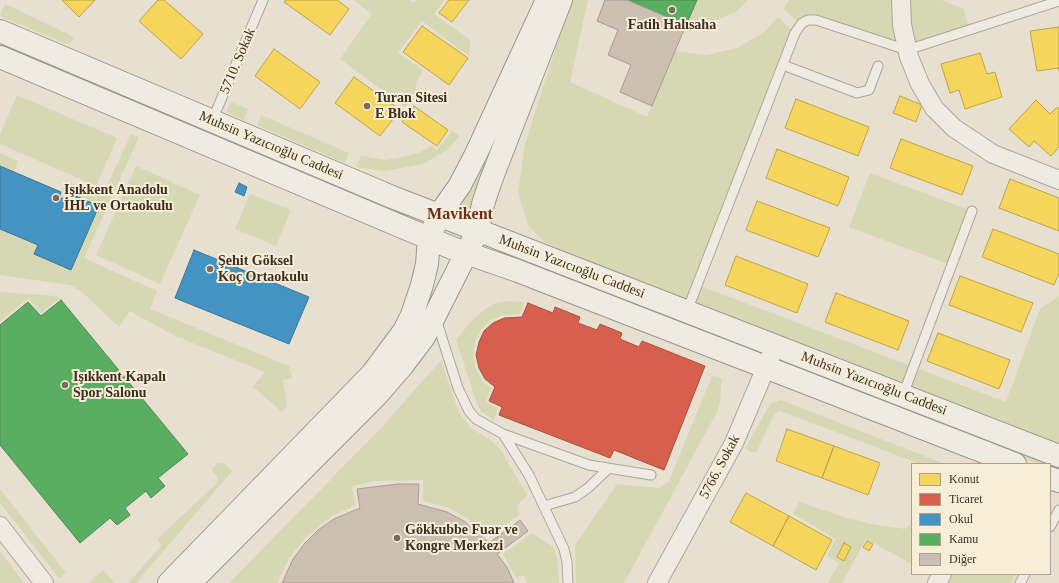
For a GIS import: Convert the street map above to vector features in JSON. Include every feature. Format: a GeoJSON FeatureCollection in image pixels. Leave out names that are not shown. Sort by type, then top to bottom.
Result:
{"type":"FeatureCollection","features":[{"type":"Feature","properties":{"kind":"main road"},"geometry":{"type":"LineString","coordinates":[[196,576],[384,360],[404,331],[418,301],[427,264],[429,239],[439,215],[460,185],[476,154],[547,0]]}},
{"type":"Feature","properties":{"kind":"main road"},"geometry":{"type":"LineString","coordinates":[[169,583],[196,576],[377,395],[416,348],[435,316],[478,230],[483,204],[491,180],[561,0]]}},
{"type":"Feature","properties":{"kind":"main road","name":"Muhsin Yazıcıoğlu Caddesi"},"geometry":{"type":"LineString","coordinates":[[0,31],[392,197],[903,395],[1058,451]]}},
{"type":"Feature","properties":{"kind":"main road","name":"Muhsin Yazıcıoğlu Caddesi"},"geometry":{"type":"LineString","coordinates":[[0,57],[429,239],[467,254],[518,271],[1008,463]]}},
{"type":"Feature","properties":{"kind":"street"},"geometry":{"type":"LineString","coordinates":[[901,0],[902,25],[907,50],[920,84],[934,108],[954,128],[993,154],[1059,180]]}},
{"type":"Feature","properties":{"kind":"street","name":"5766. Sokak"},"geometry":{"type":"LineString","coordinates":[[657,583],[734,443],[775,346]]}},
{"type":"Feature","properties":{"kind":"street"},"geometry":{"type":"LineString","coordinates":[[0,526],[44,583]]}},
{"type":"Feature","properties":{"kind":"lane","name":"5710. Sokak"},"geometry":{"type":"LineString","coordinates":[[212,121],[263,0]]}},
{"type":"Feature","properties":{"kind":"lane"},"geometry":{"type":"LineString","coordinates":[[686,311],[783,65],[799,26],[803,22],[810,19],[827,22],[907,50],[1059,1]]}},
{"type":"Feature","properties":{"kind":"lane"},"geometry":{"type":"LineString","coordinates":[[783,65],[857,92],[869,90],[878,66]]}},
{"type":"Feature","properties":{"kind":"lane"},"geometry":{"type":"LineString","coordinates":[[903,395],[972,211]]}},
{"type":"Feature","properties":{"kind":"lane"},"geometry":{"type":"LineString","coordinates":[[435,316],[463,401],[476,419],[503,434],[571,460],[608,469],[651,475]]}},
{"type":"Feature","properties":{"kind":"lane"},"geometry":{"type":"LineString","coordinates":[[503,434],[519,457],[564,550],[567,562],[568,583]]}},
{"type":"Feature","properties":{"kind":"lane"},"geometry":{"type":"LineString","coordinates":[[544,506],[575,497],[588,488],[608,469]]}},
{"type":"Feature","properties":{"kind":"lane"},"geometry":{"type":"LineString","coordinates":[[1051,525],[1059,510]]}},
{"type":"Feature","properties":{"kind":"green space"},"geometry":{"type":"Polygon","coordinates":[[[353,0],[409,0],[414,3],[416,0],[444,0],[434,14],[470,40],[469,56],[422,21],[398,53],[423,70],[416,83],[416,90],[405,107],[340,59],[372,14],[353,0]]]}},
{"type":"Feature","properties":{"kind":"green space"},"geometry":{"type":"Polygon","coordinates":[[[571,0],[588,0],[570,82],[647,117],[675,51],[707,55],[737,48],[764,32],[778,17],[795,33],[698,285],[1006,402],[1040,309],[1059,296],[1059,443],[1055,454],[687,311],[544,242],[528,225],[518,192],[525,144],[571,0]]]}},
{"type":"Feature","properties":{"kind":"green space"},"geometry":{"type":"Polygon","coordinates":[[[697,0],[748,0],[736,12],[717,20],[695,22],[688,21],[697,0]]]}},
{"type":"Feature","properties":{"kind":"green space"},"geometry":{"type":"Polygon","coordinates":[[[789,0],[941,0],[964,9],[969,30],[907,50],[830,23],[800,24],[784,9],[789,0]]]}},
{"type":"Feature","properties":{"kind":"green space"},"geometry":{"type":"Polygon","coordinates":[[[5,4],[74,38],[69,45],[0,16],[5,4]]]}},
{"type":"Feature","properties":{"kind":"green space"},"geometry":{"type":"Polygon","coordinates":[[[547,15],[472,212],[459,207],[484,161],[547,15]]]}},
{"type":"Feature","properties":{"kind":"green space"},"geometry":{"type":"Polygon","coordinates":[[[0,41],[395,207],[392,213],[0,48],[0,41]]]}},
{"type":"Feature","properties":{"kind":"green space"},"geometry":{"type":"Polygon","coordinates":[[[17,95],[117,138],[96,186],[0,144],[0,134],[17,95]]]}},
{"type":"Feature","properties":{"kind":"green space"},"geometry":{"type":"Polygon","coordinates":[[[231,102],[248,109],[244,120],[226,112],[231,102]]]}},
{"type":"Feature","properties":{"kind":"green space"},"geometry":{"type":"Polygon","coordinates":[[[261,115],[349,153],[345,163],[257,125],[261,115]]]}},
{"type":"Feature","properties":{"kind":"green space"},"geometry":{"type":"Polygon","coordinates":[[[452,131],[460,136],[447,150],[423,164],[384,171],[356,167],[361,156],[386,160],[419,153],[431,146],[437,150],[452,131]]]}},
{"type":"Feature","properties":{"kind":"green space"},"geometry":{"type":"Polygon","coordinates":[[[131,134],[139,137],[84,258],[157,291],[150,309],[289,366],[292,378],[283,380],[287,407],[282,412],[253,387],[265,372],[173,335],[130,311],[119,327],[82,292],[70,285],[0,275],[0,229],[38,245],[99,206],[71,194],[68,201],[59,197],[66,181],[102,196],[131,134]]]}},
{"type":"Feature","properties":{"kind":"green space"},"geometry":{"type":"Polygon","coordinates":[[[0,153],[18,161],[14,172],[0,166],[0,153]]]}},
{"type":"Feature","properties":{"kind":"green space"},"geometry":{"type":"Polygon","coordinates":[[[136,166],[200,195],[160,284],[96,255],[136,166]]]}},
{"type":"Feature","properties":{"kind":"green space"},"geometry":{"type":"Polygon","coordinates":[[[870,173],[972,211],[951,265],[849,227],[870,173]]]}},
{"type":"Feature","properties":{"kind":"green space"},"geometry":{"type":"Polygon","coordinates":[[[250,194],[291,210],[276,246],[235,229],[250,194]]]}},
{"type":"Feature","properties":{"kind":"green space"},"geometry":{"type":"Polygon","coordinates":[[[509,251],[750,345],[748,351],[507,257],[509,251]]]}},
{"type":"Feature","properties":{"kind":"green space"},"geometry":{"type":"Polygon","coordinates":[[[0,292],[56,296],[60,298],[41,313],[29,298],[0,321],[0,292]]]}},
{"type":"Feature","properties":{"kind":"green space"},"geometry":{"type":"Polygon","coordinates":[[[505,301],[524,302],[520,314],[503,315],[491,320],[481,330],[475,341],[473,355],[476,369],[483,382],[491,388],[486,402],[498,408],[494,420],[481,411],[477,404],[456,340],[472,320],[484,310],[494,304],[505,301]]]}},
{"type":"Feature","properties":{"kind":"green space"},"geometry":{"type":"Polygon","coordinates":[[[441,360],[459,413],[472,429],[492,441],[500,449],[527,495],[517,506],[519,515],[490,536],[467,518],[449,508],[423,501],[423,480],[375,481],[352,486],[355,505],[332,516],[307,536],[289,558],[277,583],[229,583],[383,426],[441,360]]]}},
{"type":"Feature","properties":{"kind":"green space"},"geometry":{"type":"Polygon","coordinates":[[[790,361],[1059,466],[1059,472],[1051,469],[1051,463],[1035,463],[787,366],[790,361]]]}},
{"type":"Feature","properties":{"kind":"green space"},"geometry":{"type":"Polygon","coordinates":[[[712,376],[722,379],[720,402],[717,412],[624,583],[576,583],[575,545],[617,484],[659,488],[669,481],[712,376]]]}},
{"type":"Feature","properties":{"kind":"green space"},"geometry":{"type":"Polygon","coordinates":[[[781,400],[942,463],[917,463],[781,411],[775,413],[756,452],[745,449],[770,404],[781,400]]]}},
{"type":"Feature","properties":{"kind":"green space"},"geometry":{"type":"Polygon","coordinates":[[[218,463],[224,463],[232,471],[136,583],[128,583],[162,545],[157,539],[217,483],[217,476],[211,470],[218,463]]]}},
{"type":"Feature","properties":{"kind":"green space"},"geometry":{"type":"Polygon","coordinates":[[[0,489],[66,573],[59,578],[0,503],[0,489]]]}},
{"type":"Feature","properties":{"kind":"green space"},"geometry":{"type":"Polygon","coordinates":[[[799,502],[847,518],[871,524],[905,529],[911,524],[911,563],[866,539],[842,583],[828,583],[839,563],[827,556],[836,539],[793,514],[799,502]]]}},
{"type":"Feature","properties":{"kind":"green space"},"geometry":{"type":"Polygon","coordinates":[[[532,533],[554,548],[557,559],[559,583],[527,583],[524,575],[516,578],[503,554],[532,533]]]}},
{"type":"Feature","properties":{"kind":"green space"},"geometry":{"type":"Polygon","coordinates":[[[0,551],[24,583],[0,583],[0,551]]]}},
{"type":"Feature","properties":{"kind":"green space"},"geometry":{"type":"Polygon","coordinates":[[[103,570],[115,583],[88,583],[103,570]]]}},
{"type":"Feature","properties":{"kind":"green space"},"geometry":{"type":"Polygon","coordinates":[[[952,575],[1015,575],[1011,583],[948,583],[952,575]]]}},
{"type":"Feature","properties":{"kind":"building: Konut"},"geometry":{"type":"Polygon","coordinates":[[[62,0],[95,0],[79,17],[62,0]]]}},
{"type":"Feature","properties":{"kind":"building: Konut"},"geometry":{"type":"Polygon","coordinates":[[[158,0],[164,0],[203,34],[181,59],[139,21],[158,0]]]}},
{"type":"Feature","properties":{"kind":"building: Konut"},"geometry":{"type":"Polygon","coordinates":[[[286,0],[337,0],[349,9],[330,35],[284,2],[286,0]]]}},
{"type":"Feature","properties":{"kind":"building: Konut"},"geometry":{"type":"Polygon","coordinates":[[[449,0],[469,0],[452,22],[439,13],[449,0]]]}},
{"type":"Feature","properties":{"kind":"building: Konut"},"geometry":{"type":"Polygon","coordinates":[[[422,26],[468,58],[449,85],[403,52],[422,26]]]}},
{"type":"Feature","properties":{"kind":"building: Konut"},"geometry":{"type":"Polygon","coordinates":[[[1059,27],[1059,68],[1037,71],[1030,31],[1059,27]]]}},
{"type":"Feature","properties":{"kind":"building: Konut"},"geometry":{"type":"Polygon","coordinates":[[[274,49],[320,82],[300,109],[255,76],[274,49]]]}},
{"type":"Feature","properties":{"kind":"building: Konut"},"geometry":{"type":"Polygon","coordinates":[[[980,53],[987,74],[995,72],[1002,97],[965,109],[959,90],[950,93],[941,64],[980,53]]]}},
{"type":"Feature","properties":{"kind":"building: Konut","name":"Turan Sitesi E Blok"},"geometry":{"type":"Polygon","coordinates":[[[354,77],[400,110],[380,136],[335,103],[354,77]]]}},
{"type":"Feature","properties":{"kind":"building: Konut"},"geometry":{"type":"Polygon","coordinates":[[[900,96],[922,105],[916,122],[893,113],[900,96]]]}},
{"type":"Feature","properties":{"kind":"building: Konut"},"geometry":{"type":"Polygon","coordinates":[[[796,99],[869,127],[858,156],[785,128],[796,99]]]}},
{"type":"Feature","properties":{"kind":"building: Konut"},"geometry":{"type":"Polygon","coordinates":[[[1036,100],[1050,114],[1057,107],[1059,109],[1059,147],[1051,156],[1034,141],[1029,147],[1009,129],[1036,100]]]}},
{"type":"Feature","properties":{"kind":"building: Konut"},"geometry":{"type":"Polygon","coordinates":[[[414,106],[448,130],[437,146],[402,122],[414,106]]]}},
{"type":"Feature","properties":{"kind":"building: Konut"},"geometry":{"type":"Polygon","coordinates":[[[901,139],[973,166],[962,195],[890,168],[901,139]]]}},
{"type":"Feature","properties":{"kind":"building: Konut"},"geometry":{"type":"Polygon","coordinates":[[[777,149],[849,177],[838,206],[766,178],[777,149]]]}},
{"type":"Feature","properties":{"kind":"building: Konut"},"geometry":{"type":"Polygon","coordinates":[[[1010,179],[1059,198],[1059,231],[999,208],[1010,179]]]}},
{"type":"Feature","properties":{"kind":"building: Konut"},"geometry":{"type":"Polygon","coordinates":[[[757,201],[830,228],[818,257],[746,230],[757,201]]]}},
{"type":"Feature","properties":{"kind":"building: Konut"},"geometry":{"type":"Polygon","coordinates":[[[993,229],[1059,254],[1059,273],[1054,285],[982,257],[993,229]]]}},
{"type":"Feature","properties":{"kind":"building: Konut"},"geometry":{"type":"Polygon","coordinates":[[[736,256],[808,284],[797,313],[725,285],[736,256]]]}},
{"type":"Feature","properties":{"kind":"building: Konut"},"geometry":{"type":"Polygon","coordinates":[[[960,276],[1033,303],[1021,332],[949,305],[960,276]]]}},
{"type":"Feature","properties":{"kind":"building: Konut"},"geometry":{"type":"Polygon","coordinates":[[[836,293],[909,321],[898,350],[825,322],[836,293]]]}},
{"type":"Feature","properties":{"kind":"building: Konut"},"geometry":{"type":"Polygon","coordinates":[[[938,333],[1010,360],[999,389],[927,361],[938,333]]]}},
{"type":"Feature","properties":{"kind":"building: Konut"},"geometry":{"type":"Polygon","coordinates":[[[787,429],[834,446],[822,478],[776,461],[787,429]]]}},
{"type":"Feature","properties":{"kind":"building: Konut"},"geometry":{"type":"Polygon","coordinates":[[[834,446],[880,463],[868,495],[822,478],[834,446]]]}},
{"type":"Feature","properties":{"kind":"building: Konut"},"geometry":{"type":"Polygon","coordinates":[[[746,493],[789,516],[773,546],[730,522],[746,493]]]}},
{"type":"Feature","properties":{"kind":"building: Konut"},"geometry":{"type":"Polygon","coordinates":[[[789,516],[832,540],[816,570],[773,546],[789,516]]]}},
{"type":"Feature","properties":{"kind":"building: Konut"},"geometry":{"type":"Polygon","coordinates":[[[867,541],[873,544],[869,551],[863,547],[867,541]]]}},
{"type":"Feature","properties":{"kind":"building: Konut"},"geometry":{"type":"Polygon","coordinates":[[[844,543],[851,547],[844,561],[837,557],[844,543]]]}},
{"type":"Feature","properties":{"kind":"building: Ticaret"},"geometry":{"type":"Polygon","coordinates":[[[528,303],[553,313],[555,307],[580,317],[578,323],[597,330],[600,324],[622,333],[620,339],[639,347],[642,341],[705,366],[664,470],[614,450],[610,458],[499,415],[502,407],[489,401],[495,387],[485,379],[479,368],[476,355],[479,342],[484,331],[493,323],[504,318],[522,317],[528,303]]]}},
{"type":"Feature","properties":{"kind":"building: Okul"},"geometry":{"type":"Polygon","coordinates":[[[0,166],[61,192],[59,197],[68,201],[71,194],[99,206],[71,270],[34,254],[38,245],[0,229],[0,166]]]}},
{"type":"Feature","properties":{"kind":"building: Okul"},"geometry":{"type":"Polygon","coordinates":[[[239,183],[247,187],[244,196],[235,192],[239,183]]]}},
{"type":"Feature","properties":{"kind":"building: Okul"},"geometry":{"type":"Polygon","coordinates":[[[194,250],[309,297],[289,344],[175,298],[194,250]]]}},
{"type":"Feature","properties":{"kind":"building: Kamu","name":"Fatih Halısaha"},"geometry":{"type":"Polygon","coordinates":[[[627,0],[697,0],[686,25],[627,0]]]}},
{"type":"Feature","properties":{"kind":"building: Kamu","name":"Işıkkent Kapalı Spor Salonu"},"geometry":{"type":"Polygon","coordinates":[[[61,300],[188,454],[158,478],[165,486],[151,498],[146,491],[125,508],[130,515],[117,525],[110,518],[80,543],[0,445],[0,325],[28,302],[41,316],[61,300]]]}},
{"type":"Feature","properties":{"kind":"building: Diğer"},"geometry":{"type":"Polygon","coordinates":[[[605,0],[627,0],[686,25],[652,106],[620,92],[631,65],[608,55],[618,30],[597,21],[605,0]]]}},
{"type":"Feature","properties":{"kind":"building: Diğer","name":"Gökkubbe Fuar ve Kongre Merkezi"},"geometry":{"type":"Polygon","coordinates":[[[398,484],[419,484],[418,504],[447,512],[464,521],[489,543],[520,520],[528,531],[497,554],[507,567],[514,583],[282,583],[293,559],[305,543],[318,530],[334,519],[360,508],[357,489],[398,484]]]}},
{"type":"Feature","properties":{"kind":"place","name":"Fatih Halısaha"},"geometry":{"type":"Point","coordinates":[672,10]}},
{"type":"Feature","properties":{"kind":"place","name":"Turan Sitesi E Blok"},"geometry":{"type":"Point","coordinates":[367,106]}},
{"type":"Feature","properties":{"kind":"place","name":"Işıkkent Anadolu İHL ve Ortaokulu"},"geometry":{"type":"Point","coordinates":[56,198]}},
{"type":"Feature","properties":{"kind":"place","name":"Şehit Göksel Koç Ortaokulu"},"geometry":{"type":"Point","coordinates":[210,269]}},
{"type":"Feature","properties":{"kind":"place","name":"Işıkkent Kapalı Spor Salonu"},"geometry":{"type":"Point","coordinates":[65,385]}},
{"type":"Feature","properties":{"kind":"place","name":"Gökkubbe Fuar ve Kongre Merkezi"},"geometry":{"type":"Point","coordinates":[397,538]}},
{"type":"Feature","properties":{"kind":"district","name":"Mavikent"},"geometry":{"type":"Point","coordinates":[460,215]}}]}
